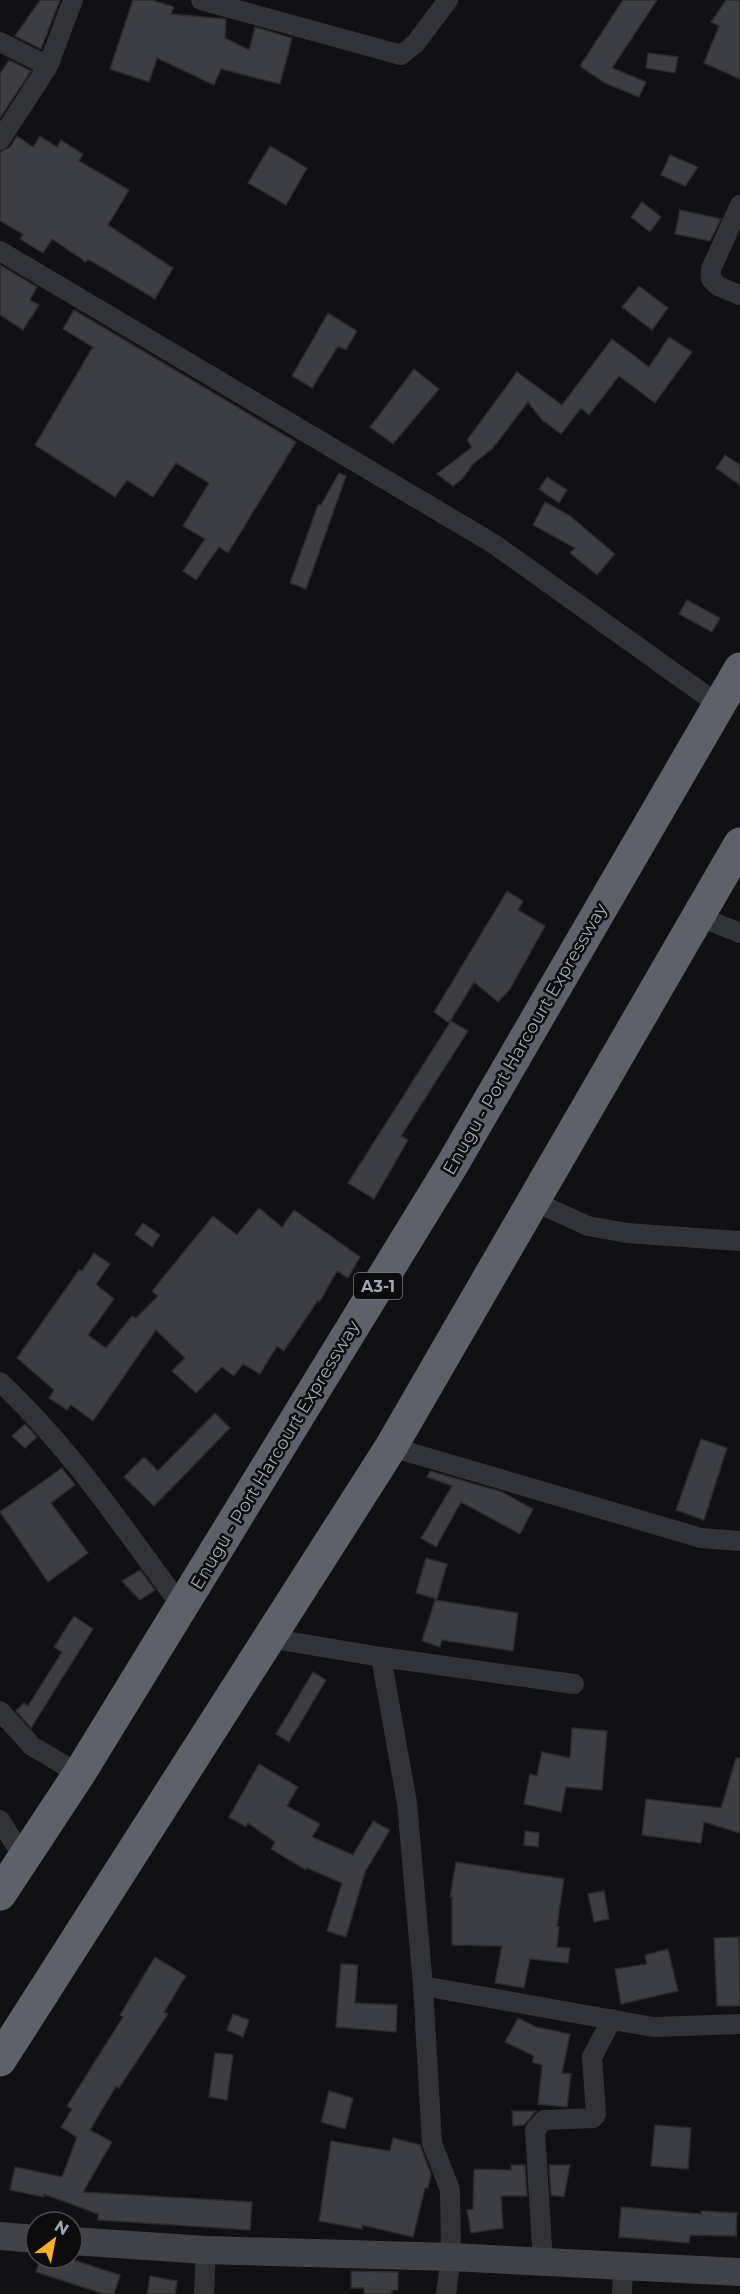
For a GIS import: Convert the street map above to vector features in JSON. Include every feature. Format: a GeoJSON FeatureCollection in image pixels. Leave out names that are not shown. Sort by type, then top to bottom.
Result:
{"type":"FeatureCollection","features":[{"type":"Feature","properties":{"kind":"highway","name":"Enugu - Port Harcourt Expressway"},"geometry":{"type":"LineString","coordinates":[[0,1894],[79,1774],[452,1165],[740,669]]}},
{"type":"Feature","properties":{"kind":"highway"},"geometry":{"type":"LineString","coordinates":[[0,2060],[391,1447],[740,844]]}},
{"type":"Feature","properties":{"kind":"main road"},"geometry":{"type":"LineString","coordinates":[[0,2236],[24,2238]]}},
{"type":"Feature","properties":{"kind":"main road"},"geometry":{"type":"LineString","coordinates":[[84,2242],[206,2250],[543,2263],[623,2281],[740,2271]]}},
{"type":"Feature","properties":{"kind":"street"},"geometry":{"type":"LineString","coordinates":[[0,140],[48,66],[73,0]]}},
{"type":"Feature","properties":{"kind":"street"},"geometry":{"type":"LineString","coordinates":[[201,0],[401,55],[415,44],[448,0]]}},
{"type":"Feature","properties":{"kind":"street"},"geometry":{"type":"LineString","coordinates":[[0,42],[48,66]]}},
{"type":"Feature","properties":{"kind":"street"},"geometry":{"type":"LineString","coordinates":[[740,205],[711,269],[711,279],[718,286],[740,295]]}},
{"type":"Feature","properties":{"kind":"street"},"geometry":{"type":"LineString","coordinates":[[0,251],[494,544],[719,705]]}},
{"type":"Feature","properties":{"kind":"street"},"geometry":{"type":"LineString","coordinates":[[698,916],[740,933]]}},
{"type":"Feature","properties":{"kind":"street"},"geometry":{"type":"LineString","coordinates":[[533,1201],[588,1226],[627,1233],[740,1240]]}},
{"type":"Feature","properties":{"kind":"street"},"geometry":{"type":"LineString","coordinates":[[0,1382],[38,1418],[61,1444],[182,1607]]}},
{"type":"Feature","properties":{"kind":"street"},"geometry":{"type":"LineString","coordinates":[[391,1447],[701,1538],[740,1541]]}},
{"type":"Feature","properties":{"kind":"street"},"geometry":{"type":"LineString","coordinates":[[268,1638],[381,1657],[574,1684]]}},
{"type":"Feature","properties":{"kind":"street"},"geometry":{"type":"LineString","coordinates":[[381,1657],[407,1803],[423,1986],[432,2143],[450,2190],[451,2258],[446,2294]]}},
{"type":"Feature","properties":{"kind":"street"},"geometry":{"type":"LineString","coordinates":[[0,1711],[32,1746],[79,1774]]}},
{"type":"Feature","properties":{"kind":"street"},"geometry":{"type":"LineString","coordinates":[[0,1820],[23,1857]]}},
{"type":"Feature","properties":{"kind":"street"},"geometry":{"type":"LineString","coordinates":[[423,1986],[653,2026],[740,2024]]}},
{"type":"Feature","properties":{"kind":"street"},"geometry":{"type":"LineString","coordinates":[[543,2263],[535,2130],[543,2120],[586,2120],[596,2114],[592,2057],[612,2019]]}},
{"type":"Feature","properties":{"kind":"street"},"geometry":{"type":"LineString","coordinates":[[204,2294],[206,2250]]}},
{"type":"Feature","properties":{"kind":"building"},"geometry":{"type":"Polygon","coordinates":[[[40,0],[60,0],[41,49],[15,36],[40,0]]]}},
{"type":"Feature","properties":{"kind":"building"},"geometry":{"type":"Polygon","coordinates":[[[133,0],[152,0],[174,7],[171,14],[226,19],[225,38],[249,50],[255,27],[292,38],[280,84],[221,69],[214,85],[157,58],[149,82],[110,69],[133,0]]]}},
{"type":"Feature","properties":{"kind":"building"},"geometry":{"type":"Polygon","coordinates":[[[623,0],[657,0],[612,68],[646,82],[639,97],[605,83],[580,66],[623,0]]]}},
{"type":"Feature","properties":{"kind":"building"},"geometry":{"type":"Polygon","coordinates":[[[726,0],[740,0],[740,79],[704,63],[719,26],[711,22],[726,0]]]}},
{"type":"Feature","properties":{"kind":"building"},"geometry":{"type":"Polygon","coordinates":[[[648,53],[678,57],[675,73],[646,68],[648,53]]]}},
{"type":"Feature","properties":{"kind":"building"},"geometry":{"type":"Polygon","coordinates":[[[9,60],[31,71],[0,118],[0,74],[9,60]]]}},
{"type":"Feature","properties":{"kind":"building"},"geometry":{"type":"Polygon","coordinates":[[[17,136],[33,147],[40,136],[57,147],[61,140],[83,154],[79,161],[129,190],[108,225],[173,268],[155,299],[88,259],[86,262],[52,239],[43,253],[20,239],[23,234],[0,221],[0,152],[10,147],[17,136]]]}},
{"type":"Feature","properties":{"kind":"building"},"geometry":{"type":"Polygon","coordinates":[[[270,146],[307,168],[286,205],[248,183],[270,146]]]}},
{"type":"Feature","properties":{"kind":"building"},"geometry":{"type":"Polygon","coordinates":[[[670,155],[698,167],[685,186],[661,175],[670,155]]]}},
{"type":"Feature","properties":{"kind":"building"},"geometry":{"type":"Polygon","coordinates":[[[642,202],[661,217],[650,232],[631,217],[642,202]]]}},
{"type":"Feature","properties":{"kind":"building"},"geometry":{"type":"Polygon","coordinates":[[[680,210],[721,219],[710,241],[675,234],[680,210]]]}},
{"type":"Feature","properties":{"kind":"building"},"geometry":{"type":"Polygon","coordinates":[[[0,265],[37,287],[30,300],[39,305],[23,330],[0,315],[0,265]]]}},
{"type":"Feature","properties":{"kind":"building"},"geometry":{"type":"Polygon","coordinates":[[[639,286],[668,308],[652,330],[622,307],[639,286]]]}},
{"type":"Feature","properties":{"kind":"building"},"geometry":{"type":"Polygon","coordinates":[[[74,310],[296,442],[228,553],[219,547],[196,580],[183,571],[205,539],[183,526],[209,483],[176,463],[153,497],[127,480],[115,497],[35,445],[93,347],[63,329],[74,310]]]}},
{"type":"Feature","properties":{"kind":"building"},"geometry":{"type":"Polygon","coordinates":[[[328,313],[357,331],[346,350],[338,346],[312,388],[292,376],[328,313]]]}},
{"type":"Feature","properties":{"kind":"building"},"geometry":{"type":"Polygon","coordinates":[[[669,337],[692,352],[655,403],[619,376],[589,415],[581,408],[561,434],[542,420],[528,402],[493,448],[473,464],[462,479],[453,486],[437,474],[472,447],[467,440],[517,372],[562,405],[612,339],[649,367],[669,337]]]}},
{"type":"Feature","properties":{"kind":"building"},"geometry":{"type":"Polygon","coordinates":[[[414,369],[439,389],[393,444],[370,427],[414,369]]]}},
{"type":"Feature","properties":{"kind":"building"},"geometry":{"type":"Polygon","coordinates":[[[725,455],[740,465],[740,485],[716,468],[725,455]]]}},
{"type":"Feature","properties":{"kind":"building"},"geometry":{"type":"Polygon","coordinates":[[[339,473],[346,476],[306,589],[290,583],[318,505],[321,505],[339,473]]]}},
{"type":"Feature","properties":{"kind":"building"},"geometry":{"type":"Polygon","coordinates":[[[547,477],[567,490],[559,503],[539,489],[547,477]]]}},
{"type":"Feature","properties":{"kind":"building"},"geometry":{"type":"Polygon","coordinates":[[[545,502],[569,515],[615,554],[597,575],[570,553],[575,548],[533,525],[545,502]]]}},
{"type":"Feature","properties":{"kind":"building"},"geometry":{"type":"Polygon","coordinates":[[[687,600],[720,618],[712,632],[679,614],[687,600]]]}},
{"type":"Feature","properties":{"kind":"building"},"geometry":{"type":"Polygon","coordinates":[[[507,891],[523,901],[518,910],[545,926],[510,989],[498,1002],[474,982],[449,1023],[434,1012],[507,891]]]}},
{"type":"Feature","properties":{"kind":"building"},"geometry":{"type":"Polygon","coordinates":[[[451,1021],[468,1031],[401,1136],[408,1140],[374,1199],[348,1183],[451,1021]]]}},
{"type":"Feature","properties":{"kind":"building"},"geometry":{"type":"Polygon","coordinates":[[[259,1208],[282,1227],[294,1210],[360,1257],[348,1278],[337,1271],[320,1301],[318,1300],[284,1351],[277,1346],[260,1374],[243,1364],[234,1376],[222,1367],[196,1393],[172,1371],[185,1358],[156,1330],[93,1421],[71,1405],[67,1410],[49,1398],[54,1390],[17,1358],[79,1270],[82,1271],[94,1253],[110,1264],[96,1284],[114,1299],[88,1335],[106,1348],[132,1316],[136,1318],[158,1296],[152,1291],[213,1216],[237,1235],[259,1208]]]}},
{"type":"Feature","properties":{"kind":"building"},"geometry":{"type":"Polygon","coordinates":[[[143,1223],[160,1235],[152,1247],[135,1234],[143,1223]]]}},
{"type":"Feature","properties":{"kind":"building"},"geometry":{"type":"Polygon","coordinates":[[[215,1413],[230,1428],[154,1506],[124,1477],[144,1457],[158,1471],[215,1413]]]}},
{"type":"Feature","properties":{"kind":"building"},"geometry":{"type":"Polygon","coordinates":[[[25,1424],[37,1437],[25,1448],[12,1436],[25,1424]]]}},
{"type":"Feature","properties":{"kind":"building"},"geometry":{"type":"Polygon","coordinates":[[[701,1439],[727,1448],[704,1520],[676,1510],[701,1439]]]}},
{"type":"Feature","properties":{"kind":"building"},"geometry":{"type":"Polygon","coordinates":[[[62,1468],[75,1485],[51,1503],[88,1553],[48,1582],[0,1512],[62,1468]]]}},
{"type":"Feature","properties":{"kind":"building"},"geometry":{"type":"Polygon","coordinates":[[[430,1471],[502,1492],[533,1509],[520,1534],[461,1502],[436,1547],[421,1538],[452,1486],[427,1477],[430,1471]]]}},
{"type":"Feature","properties":{"kind":"building"},"geometry":{"type":"Polygon","coordinates":[[[426,1558],[447,1564],[437,1599],[416,1593],[426,1558]]]}},
{"type":"Feature","properties":{"kind":"building"},"geometry":{"type":"Polygon","coordinates":[[[140,1570],[155,1590],[140,1600],[122,1581],[140,1570]]]}},
{"type":"Feature","properties":{"kind":"building"},"geometry":{"type":"Polygon","coordinates":[[[435,1600],[518,1613],[513,1651],[442,1640],[440,1647],[422,1641],[435,1600]]]}},
{"type":"Feature","properties":{"kind":"building"},"geometry":{"type":"Polygon","coordinates":[[[74,1616],[93,1629],[31,1728],[16,1711],[24,1703],[28,1706],[62,1652],[54,1647],[74,1616]]]}},
{"type":"Feature","properties":{"kind":"building"},"geometry":{"type":"Polygon","coordinates":[[[313,1672],[326,1680],[289,1742],[276,1734],[313,1672]]]}},
{"type":"Feature","properties":{"kind":"building"},"geometry":{"type":"Polygon","coordinates":[[[572,1728],[607,1731],[602,1790],[566,1787],[561,1812],[524,1804],[530,1774],[537,1776],[542,1752],[570,1758],[572,1728]]]}},
{"type":"Feature","properties":{"kind":"building"},"geometry":{"type":"Polygon","coordinates":[[[736,1758],[740,1758],[740,1833],[704,1822],[701,1843],[642,1835],[646,1799],[721,1808],[736,1758]]]}},
{"type":"Feature","properties":{"kind":"building"},"geometry":{"type":"Polygon","coordinates":[[[259,1764],[298,1787],[287,1806],[320,1824],[312,1837],[353,1855],[373,1821],[390,1830],[365,1872],[346,1937],[327,1931],[342,1883],[307,1868],[306,1870],[271,1849],[275,1842],[248,1823],[246,1827],[229,1817],[259,1764]]]}},
{"type":"Feature","properties":{"kind":"building"},"geometry":{"type":"Polygon","coordinates":[[[525,1831],[539,1833],[538,1847],[524,1845],[525,1831]]]}},
{"type":"Feature","properties":{"kind":"building"},"geometry":{"type":"Polygon","coordinates":[[[456,1862],[564,1879],[557,1926],[559,1927],[557,1947],[570,1948],[568,1963],[530,1959],[524,1988],[495,1983],[502,1946],[452,1945],[452,1897],[450,1897],[456,1862]]]}},
{"type":"Feature","properties":{"kind":"building"},"geometry":{"type":"Polygon","coordinates":[[[604,1891],[609,1919],[594,1922],[588,1894],[604,1891]]]}},
{"type":"Feature","properties":{"kind":"building"},"geometry":{"type":"Polygon","coordinates":[[[739,1937],[740,2006],[717,2006],[714,1938],[739,1937]]]}},
{"type":"Feature","properties":{"kind":"building"},"geometry":{"type":"Polygon","coordinates":[[[668,1949],[678,1991],[621,2004],[615,1969],[647,1964],[645,1955],[668,1949]]]}},
{"type":"Feature","properties":{"kind":"building"},"geometry":{"type":"Polygon","coordinates":[[[155,1957],[186,1976],[164,2012],[168,2014],[119,2088],[116,2086],[90,2130],[112,2142],[83,2192],[252,2202],[250,2230],[98,2220],[98,2214],[44,2194],[43,2197],[10,2190],[15,2167],[62,2177],[77,2137],[61,2127],[72,2109],[67,2106],[123,2017],[120,2015],[155,1957]]]}},
{"type":"Feature","properties":{"kind":"building"},"geometry":{"type":"Polygon","coordinates":[[[341,1964],[358,1965],[355,2003],[397,2005],[396,2032],[336,2027],[341,1964]]]}},
{"type":"Feature","properties":{"kind":"building"},"geometry":{"type":"Polygon","coordinates":[[[233,2014],[249,2020],[243,2037],[227,2030],[233,2014]]]}},
{"type":"Feature","properties":{"kind":"building"},"geometry":{"type":"Polygon","coordinates":[[[518,2018],[536,2027],[570,2034],[562,2073],[571,2074],[567,2107],[538,2104],[542,2065],[532,2062],[534,2056],[505,2042],[518,2018]]]}},
{"type":"Feature","properties":{"kind":"building"},"geometry":{"type":"Polygon","coordinates":[[[215,2053],[233,2055],[227,2100],[209,2097],[215,2053]]]}},
{"type":"Feature","properties":{"kind":"building"},"geometry":{"type":"Polygon","coordinates":[[[329,2091],[353,2098],[345,2129],[321,2122],[329,2091]]]}},
{"type":"Feature","properties":{"kind":"building"},"geometry":{"type":"Polygon","coordinates":[[[512,2111],[536,2111],[524,2125],[513,2126],[512,2111]]]}},
{"type":"Feature","properties":{"kind":"building"},"geometry":{"type":"Polygon","coordinates":[[[655,2125],[691,2128],[688,2169],[651,2166],[655,2125]]]}},
{"type":"Feature","properties":{"kind":"building"},"geometry":{"type":"Polygon","coordinates":[[[393,2138],[420,2145],[431,2174],[428,2188],[425,2188],[413,2237],[362,2225],[362,2229],[319,2221],[331,2141],[390,2151],[393,2138]]]}},
{"type":"Feature","properties":{"kind":"building"},"geometry":{"type":"Polygon","coordinates":[[[511,2165],[525,2165],[527,2196],[501,2196],[503,2228],[471,2233],[467,2210],[473,2209],[474,2169],[511,2170],[511,2165]]]}},
{"type":"Feature","properties":{"kind":"building"},"geometry":{"type":"Polygon","coordinates":[[[549,2165],[570,2165],[564,2197],[551,2195],[549,2165]]]}},
{"type":"Feature","properties":{"kind":"building"},"geometry":{"type":"Polygon","coordinates":[[[621,2207],[701,2214],[701,2211],[737,2213],[736,2236],[690,2235],[689,2243],[619,2237],[621,2207]]]}},
{"type":"Feature","properties":{"kind":"building"},"geometry":{"type":"Polygon","coordinates":[[[84,2263],[120,2275],[114,2294],[104,2294],[36,2272],[37,2270],[84,2270],[84,2263]]]}},
{"type":"Feature","properties":{"kind":"building"},"geometry":{"type":"Polygon","coordinates":[[[351,2271],[398,2272],[398,2290],[392,2290],[392,2294],[364,2294],[364,2288],[351,2288],[351,2271]]]}},
{"type":"Feature","properties":{"kind":"building"},"geometry":{"type":"Polygon","coordinates":[[[150,2276],[177,2281],[175,2294],[147,2294],[150,2276]]]}}]}
